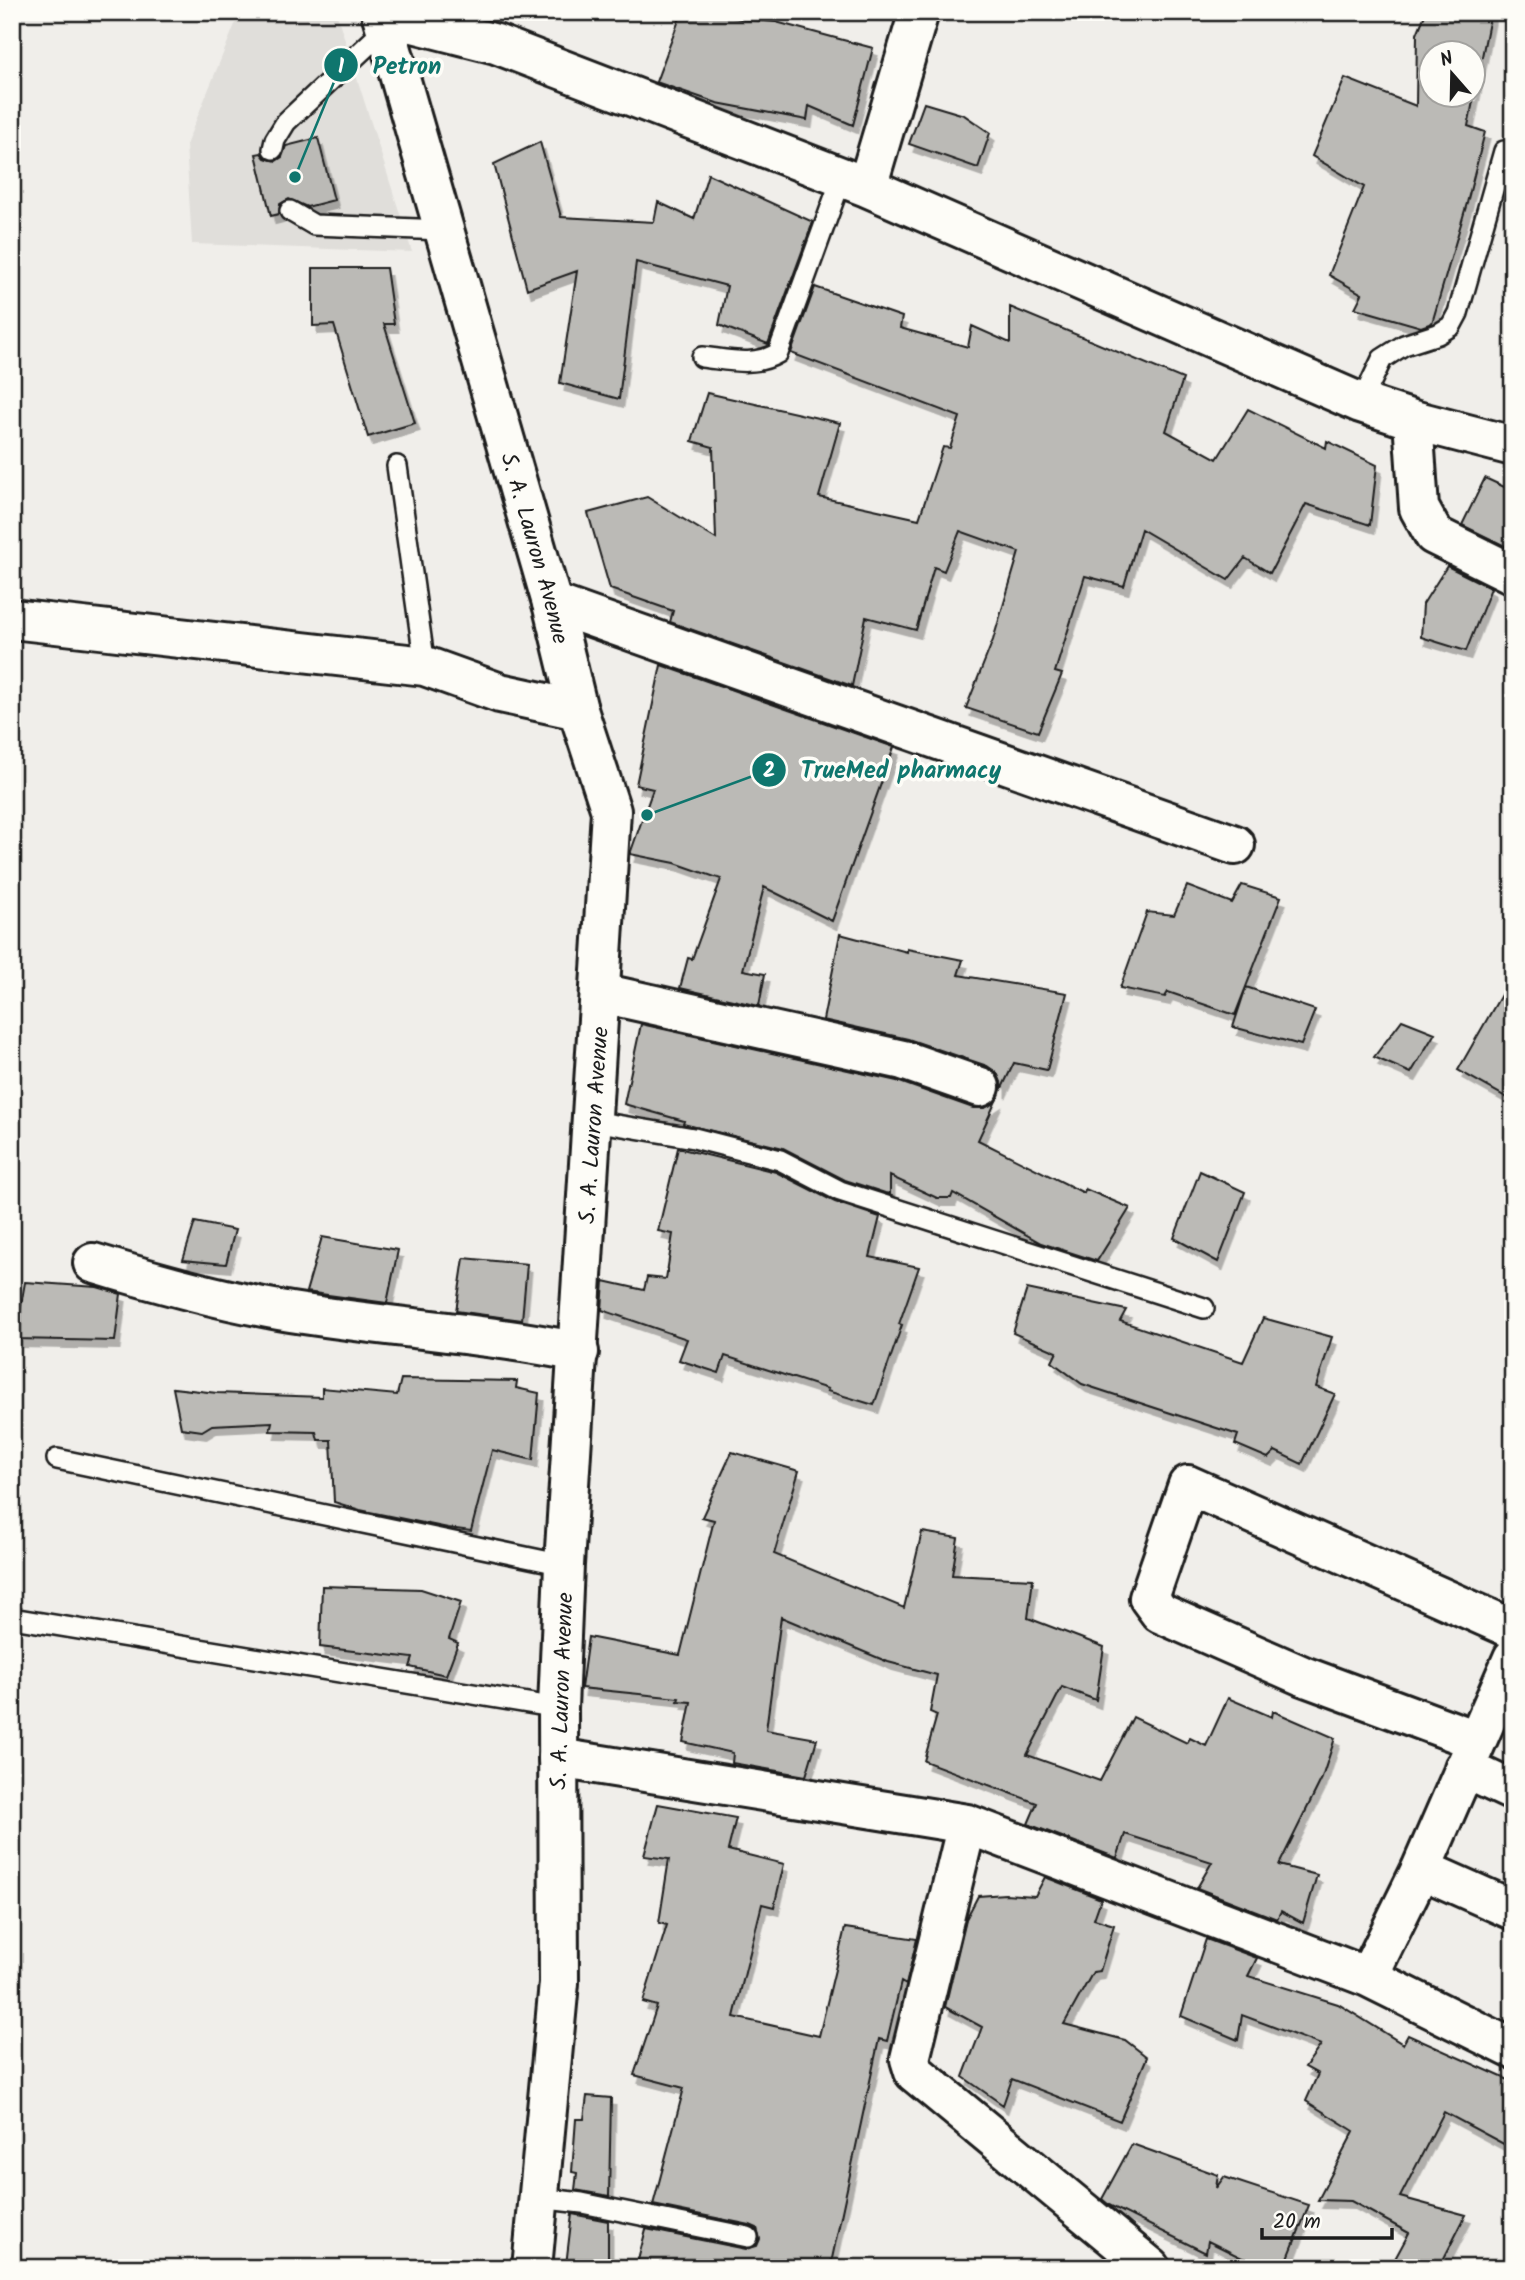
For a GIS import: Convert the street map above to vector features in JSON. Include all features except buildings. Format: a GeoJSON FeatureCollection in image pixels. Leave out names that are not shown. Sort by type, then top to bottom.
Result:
{"type":"FeatureCollection","features":[{"type":"Feature","properties":{"kind":"main road"},"geometry":{"type":"LineString","coordinates":[[854,182],[919,12]]}},
{"type":"Feature","properties":{"kind":"main road"},"geometry":{"type":"LineString","coordinates":[[383,19],[496,44],[854,182],[1362,403],[1413,420],[1513,446]]}},
{"type":"Feature","properties":{"kind":"main road","name":"S. A. Lauron Avenue"},"geometry":{"type":"LineString","coordinates":[[383,19],[552,603],[578,710],[611,811],[564,1565],[558,1708],[559,1983],[531,2268]]}},
{"type":"Feature","properties":{"kind":"main road"},"geometry":{"type":"LineString","coordinates":[[1413,420],[1419,508],[1434,536],[1513,574]]}},
{"type":"Feature","properties":{"kind":"main road"},"geometry":{"type":"LineString","coordinates":[[552,603],[1235,845]]}},
{"type":"Feature","properties":{"kind":"main road"},"geometry":{"type":"LineString","coordinates":[[12,619],[425,666],[500,693],[578,710]]}},
{"type":"Feature","properties":{"kind":"main road"},"geometry":{"type":"LineString","coordinates":[[601,993],[903,1060],[980,1087]]}},
{"type":"Feature","properties":{"kind":"main road"},"geometry":{"type":"LineString","coordinates":[[93,1263],[197,1294],[281,1310],[532,1343],[579,1352]]}},
{"type":"Feature","properties":{"kind":"main road"},"geometry":{"type":"LineString","coordinates":[[1513,1629],[1188,1485],[1149,1598],[1160,1613],[1470,1754],[1513,1791]]}},
{"type":"Feature","properties":{"kind":"main road"},"geometry":{"type":"LineString","coordinates":[[1368,1977],[1421,1869],[1513,1658]]}},
{"type":"Feature","properties":{"kind":"main road"},"geometry":{"type":"LineString","coordinates":[[558,1758],[967,1824],[1368,1977],[1513,2049]]}},
{"type":"Feature","properties":{"kind":"main road"},"geometry":{"type":"LineString","coordinates":[[967,1824],[910,2059],[914,2071],[1151,2268]]}},
{"type":"Feature","properties":{"kind":"main road"},"geometry":{"type":"LineString","coordinates":[[1421,1869],[1513,1910]]}},
{"type":"Feature","properties":{"kind":"lane"},"geometry":{"type":"LineString","coordinates":[[273,149],[275,140],[286,122],[383,19]]}},
{"type":"Feature","properties":{"kind":"lane"},"geometry":{"type":"LineString","coordinates":[[1362,403],[1382,359],[1404,345],[1451,327],[1458,313],[1504,151]]}},
{"type":"Feature","properties":{"kind":"lane"},"geometry":{"type":"LineString","coordinates":[[702,357],[755,362],[766,361],[778,353],[854,182]]}},
{"type":"Feature","properties":{"kind":"lane"},"geometry":{"type":"LineString","coordinates":[[290,211],[314,225],[444,230]]}},
{"type":"Feature","properties":{"kind":"lane"},"geometry":{"type":"LineString","coordinates":[[397,466],[425,666]]}},
{"type":"Feature","properties":{"kind":"lane"},"geometry":{"type":"LineString","coordinates":[[593,1122],[694,1138],[780,1160],[840,1191],[1204,1308]]}},
{"type":"Feature","properties":{"kind":"lane"},"geometry":{"type":"LineString","coordinates":[[57,1459],[564,1565]]}},
{"type":"Feature","properties":{"kind":"lane"},"geometry":{"type":"LineString","coordinates":[[12,1618],[558,1708]]}},
{"type":"Feature","properties":{"kind":"lane"},"geometry":{"type":"LineString","coordinates":[[538,2198],[582,2203],[748,2237]]}},
{"type":"Feature","properties":{"kind":"shaded area"},"geometry":{"type":"Polygon","coordinates":[[[240,12],[336,12],[412,252],[192,244],[186,145],[240,12]]]}},
{"type":"Feature","properties":{"kind":"place","name":"Petron"},"geometry":{"type":"Point","coordinates":[295,177]}},
{"type":"Feature","properties":{"kind":"place","name":"TrueMed pharmacy"},"geometry":{"type":"Point","coordinates":[647,815]}}]}
